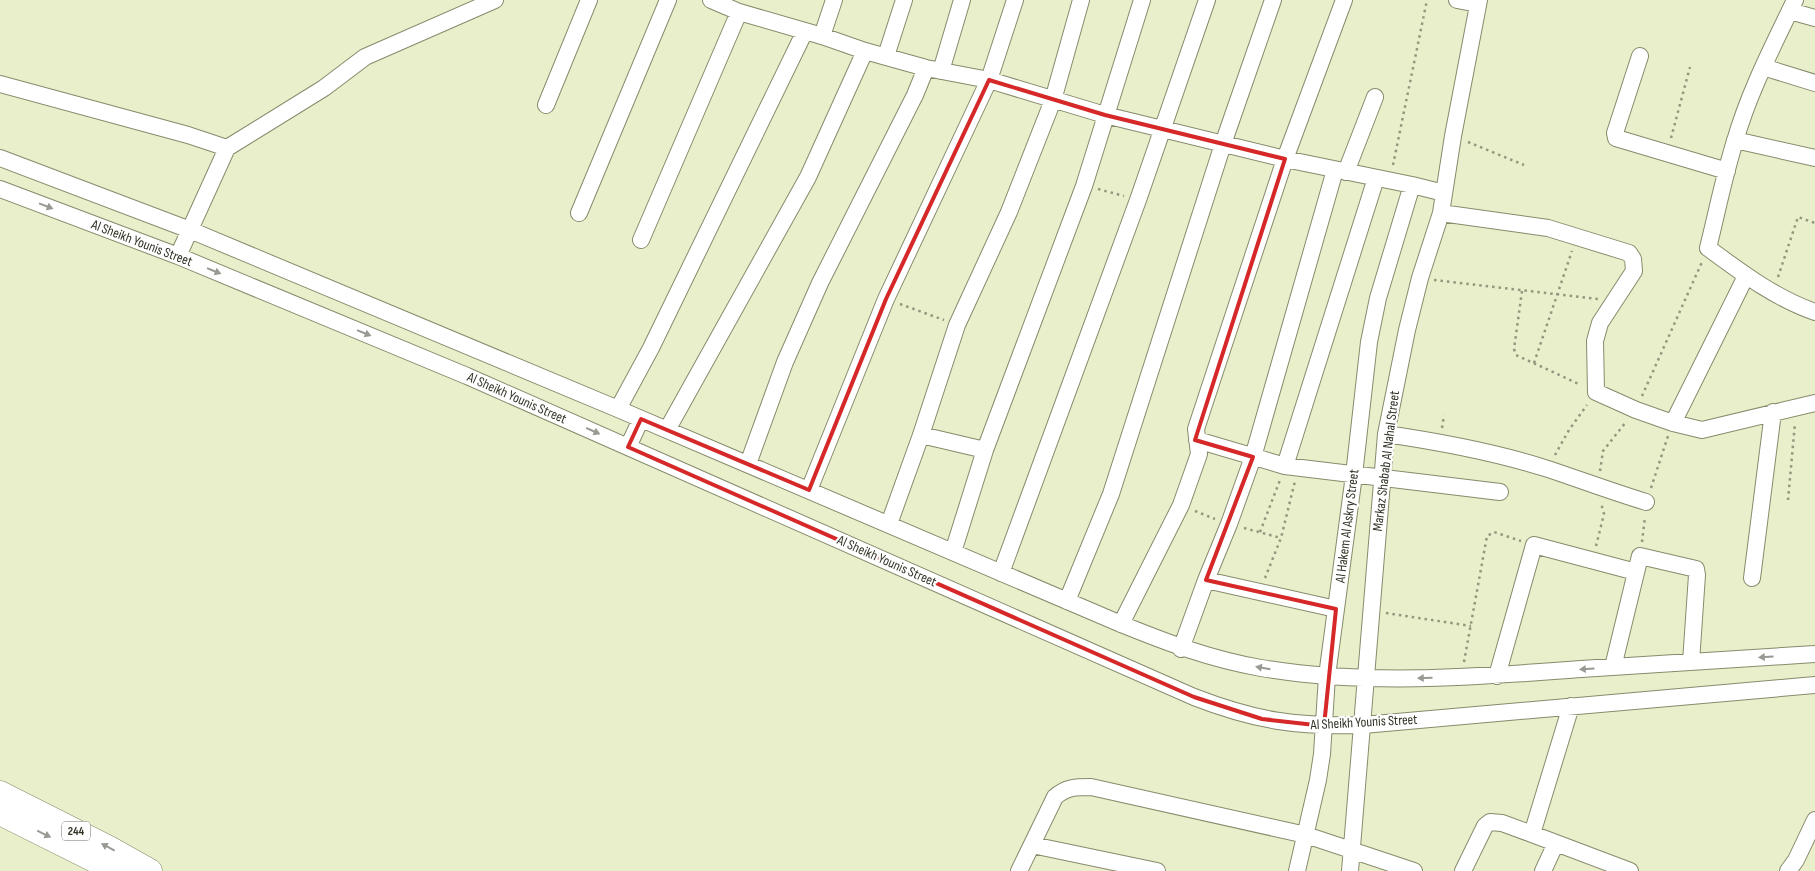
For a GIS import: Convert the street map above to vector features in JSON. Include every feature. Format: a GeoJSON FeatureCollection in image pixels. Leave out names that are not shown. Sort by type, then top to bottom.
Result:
{"type":"FeatureCollection","features":[{"type":"Feature","properties":{"kind":"highway","name":"244"},"geometry":{"type":"LineString","coordinates":[[0,793],[101,843],[150,871]]}},
{"type":"Feature","properties":{"kind":"highway","name":"244"},"geometry":{"type":"LineString","coordinates":[[0,813],[116,871]]}},
{"type":"Feature","properties":{"kind":"street"},"geometry":{"type":"LineString","coordinates":[[178,256],[226,148],[324,88],[365,57],[495,0]]}},
{"type":"Feature","properties":{"kind":"street"},"geometry":{"type":"LineString","coordinates":[[546,105],[589,0]]}},
{"type":"Feature","properties":{"kind":"street"},"geometry":{"type":"LineString","coordinates":[[579,213],[668,0]]}},
{"type":"Feature","properties":{"kind":"street"},"geometry":{"type":"LineString","coordinates":[[711,0],[739,12],[865,50],[933,69],[989,80],[1105,115],[1285,159],[1444,193]]}},
{"type":"Feature","properties":{"kind":"street"},"geometry":{"type":"LineString","coordinates":[[822,36],[834,0]]}},
{"type":"Feature","properties":{"kind":"street"},"geometry":{"type":"LineString","coordinates":[[886,56],[904,0]]}},
{"type":"Feature","properties":{"kind":"street"},"geometry":{"type":"LineString","coordinates":[[748,464],[785,362],[820,283],[915,95],[933,69],[962,0]]}},
{"type":"Feature","properties":{"kind":"street"},"geometry":{"type":"LineString","coordinates":[[809,490],[886,299],[989,80],[1015,0]]}},
{"type":"Feature","properties":{"kind":"street"},"geometry":{"type":"LineString","coordinates":[[889,524],[922,435],[957,325],[1009,212],[1053,100],[1081,0]]}},
{"type":"Feature","properties":{"kind":"street"},"geometry":{"type":"LineString","coordinates":[[953,552],[985,450],[1084,186],[1142,0]]}},
{"type":"Feature","properties":{"kind":"street"},"geometry":{"type":"LineString","coordinates":[[1001,572],[1138,200],[1207,0]]}},
{"type":"Feature","properties":{"kind":"street"},"geometry":{"type":"LineString","coordinates":[[1067,600],[1111,494],[1223,144],[1273,0]]}},
{"type":"Feature","properties":{"kind":"street"},"geometry":{"type":"LineString","coordinates":[[1121,624],[1181,505],[1199,454],[1196,429],[1285,159],[1344,0]]}},
{"type":"Feature","properties":{"kind":"street"},"geometry":{"type":"LineString","coordinates":[[1457,0],[1478,2]]}},
{"type":"Feature","properties":{"kind":"street","name":"Markaz Shabab Al Nahal Street"},"geometry":{"type":"LineString","coordinates":[[1350,871],[1386,434],[1407,330],[1420,278],[1441,212],[1478,2]]}},
{"type":"Feature","properties":{"kind":"street"},"geometry":{"type":"LineString","coordinates":[[1815,18],[1792,5],[1763,67],[1735,140],[1708,248],[1773,293],[1815,312]]}},
{"type":"Feature","properties":{"kind":"street"},"geometry":{"type":"LineString","coordinates":[[641,240],[739,12]]}},
{"type":"Feature","properties":{"kind":"street"},"geometry":{"type":"LineString","coordinates":[[618,408],[651,348],[805,31]]}},
{"type":"Feature","properties":{"kind":"street"},"geometry":{"type":"LineString","coordinates":[[667,430],[808,178],[865,50]]}},
{"type":"Feature","properties":{"kind":"street"},"geometry":{"type":"LineString","coordinates":[[1640,56],[1615,136],[1616,138],[1727,171]]}},
{"type":"Feature","properties":{"kind":"street"},"geometry":{"type":"LineString","coordinates":[[1763,67],[1815,83]]}},
{"type":"Feature","properties":{"kind":"street"},"geometry":{"type":"LineString","coordinates":[[0,84],[188,135],[226,148]]}},
{"type":"Feature","properties":{"kind":"street"},"geometry":{"type":"LineString","coordinates":[[1181,649],[1253,456],[1340,171],[1375,97]]}},
{"type":"Feature","properties":{"kind":"street"},"geometry":{"type":"LineString","coordinates":[[1735,140],[1815,158]]}},
{"type":"Feature","properties":{"kind":"street","name":"Al Sheikh Younis Street"},"geometry":{"type":"LineString","coordinates":[[0,158],[190,230],[618,408],[1121,624],[1181,649],[1220,660],[1260,668],[1327,676],[1460,678],[1815,654]]}},
{"type":"Feature","properties":{"kind":"street"},"geometry":{"type":"LineString","coordinates":[[1292,467],[1383,179]]}},
{"type":"Feature","properties":{"kind":"street","name":"Al Hakem Al Askry Street"},"geometry":{"type":"LineString","coordinates":[[1297,871],[1318,780],[1327,676],[1354,475],[1369,342],[1389,255],[1412,185]]}},
{"type":"Feature","properties":{"kind":"street","name":"Al Sheikh Younis Street"},"geometry":{"type":"LineString","coordinates":[[0,189],[178,256],[468,376],[1228,710],[1262,719],[1298,725],[1363,725],[1815,686]]}},
{"type":"Feature","properties":{"kind":"street"},"geometry":{"type":"LineString","coordinates":[[1441,212],[1548,228],[1630,253],[1634,259],[1634,271],[1600,323],[1595,341],[1596,392],[1636,410],[1673,423],[1702,430],[1815,403]]}},
{"type":"Feature","properties":{"kind":"street"},"geometry":{"type":"LineString","coordinates":[[1673,423],[1746,276]]}},
{"type":"Feature","properties":{"kind":"street"},"geometry":{"type":"LineString","coordinates":[[1752,578],[1772,412]]}},
{"type":"Feature","properties":{"kind":"street"},"geometry":{"type":"LineString","coordinates":[[628,447],[642,419]]}},
{"type":"Feature","properties":{"kind":"street"},"geometry":{"type":"LineString","coordinates":[[1386,434],[1447,443],[1547,468],[1646,502]]}},
{"type":"Feature","properties":{"kind":"street"},"geometry":{"type":"LineString","coordinates":[[922,435],[985,450]]}},
{"type":"Feature","properties":{"kind":"street"},"geometry":{"type":"LineString","coordinates":[[1197,440],[1292,467],[1500,492]]}},
{"type":"Feature","properties":{"kind":"street"},"geometry":{"type":"LineString","coordinates":[[1497,676],[1534,546],[1636,572]]}},
{"type":"Feature","properties":{"kind":"street"},"geometry":{"type":"LineString","coordinates":[[1613,667],[1640,556],[1696,569],[1691,662]]}},
{"type":"Feature","properties":{"kind":"street"},"geometry":{"type":"LineString","coordinates":[[1206,580],[1336,609]]}},
{"type":"Feature","properties":{"kind":"street"},"geometry":{"type":"LineString","coordinates":[[1532,834],[1571,706]]}},
{"type":"Feature","properties":{"kind":"street"},"geometry":{"type":"LineString","coordinates":[[1020,871],[1055,797],[1062,790],[1073,786],[1091,787],[1306,835],[1414,871]]}},
{"type":"Feature","properties":{"kind":"street"},"geometry":{"type":"LineString","coordinates":[[1788,871],[1796,860],[1815,820]]}},
{"type":"Feature","properties":{"kind":"street"},"geometry":{"type":"LineString","coordinates":[[1463,871],[1485,826],[1490,822],[1502,822],[1629,871]]}},
{"type":"Feature","properties":{"kind":"street"},"geometry":{"type":"LineString","coordinates":[[1543,871],[1556,843]]}},
{"type":"Feature","properties":{"kind":"street"},"geometry":{"type":"LineString","coordinates":[[1032,845],[1126,868],[1157,871]]}},
{"type":"Feature","properties":{"kind":"path"},"geometry":{"type":"LineString","coordinates":[[1383,179],[1427,0]]}},
{"type":"Feature","properties":{"kind":"path"},"geometry":{"type":"LineString","coordinates":[[1666,152],[1690,67]]}},
{"type":"Feature","properties":{"kind":"path"},"geometry":{"type":"LineString","coordinates":[[1453,136],[1524,165]]}},
{"type":"Feature","properties":{"kind":"path"},"geometry":{"type":"LineString","coordinates":[[1084,186],[1138,200]]}},
{"type":"Feature","properties":{"kind":"path"},"geometry":{"type":"LineString","coordinates":[[1773,293],[1798,217],[1815,223]]}},
{"type":"Feature","properties":{"kind":"path"},"geometry":{"type":"LineString","coordinates":[[1534,363],[1577,236]]}},
{"type":"Feature","properties":{"kind":"path"},"geometry":{"type":"LineString","coordinates":[[1592,560],[1604,514],[1598,487],[1603,451],[1636,410],[1708,248]]}},
{"type":"Feature","properties":{"kind":"path"},"geometry":{"type":"LineString","coordinates":[[1420,278],[1613,301]]}},
{"type":"Feature","properties":{"kind":"path"},"geometry":{"type":"LineString","coordinates":[[1522,291],[1514,349],[1516,355],[1596,392],[1569,430],[1547,468]]}},
{"type":"Feature","properties":{"kind":"path"},"geometry":{"type":"LineString","coordinates":[[886,299],[957,325]]}},
{"type":"Feature","properties":{"kind":"path"},"geometry":{"type":"LineString","coordinates":[[1788,500],[1797,406]]}},
{"type":"Feature","properties":{"kind":"path"},"geometry":{"type":"LineString","coordinates":[[1640,556],[1646,502],[1673,423]]}},
{"type":"Feature","properties":{"kind":"path"},"geometry":{"type":"LineString","coordinates":[[1281,538],[1260,532],[1292,467]]}},
{"type":"Feature","properties":{"kind":"path"},"geometry":{"type":"LineString","coordinates":[[1259,592],[1281,538],[1292,467]]}},
{"type":"Feature","properties":{"kind":"path"},"geometry":{"type":"LineString","coordinates":[[1181,505],[1229,524]]}},
{"type":"Feature","properties":{"kind":"path"},"geometry":{"type":"LineString","coordinates":[[1460,678],[1487,536],[1494,532],[1534,546]]}},
{"type":"Feature","properties":{"kind":"path"},"geometry":{"type":"LineString","coordinates":[[1370,610],[1471,626]]}},
{"type":"Feature","properties":{"kind":"highlighted area"},"geometry":{"type":"Polygon","coordinates":[[[989,80],[1105,115],[1285,159],[1195,440],[1253,457],[1206,580],[1336,609],[1324,726],[1262,719],[1194,697],[628,447],[641,419],[809,490],[886,299],[989,80]]]}}]}
